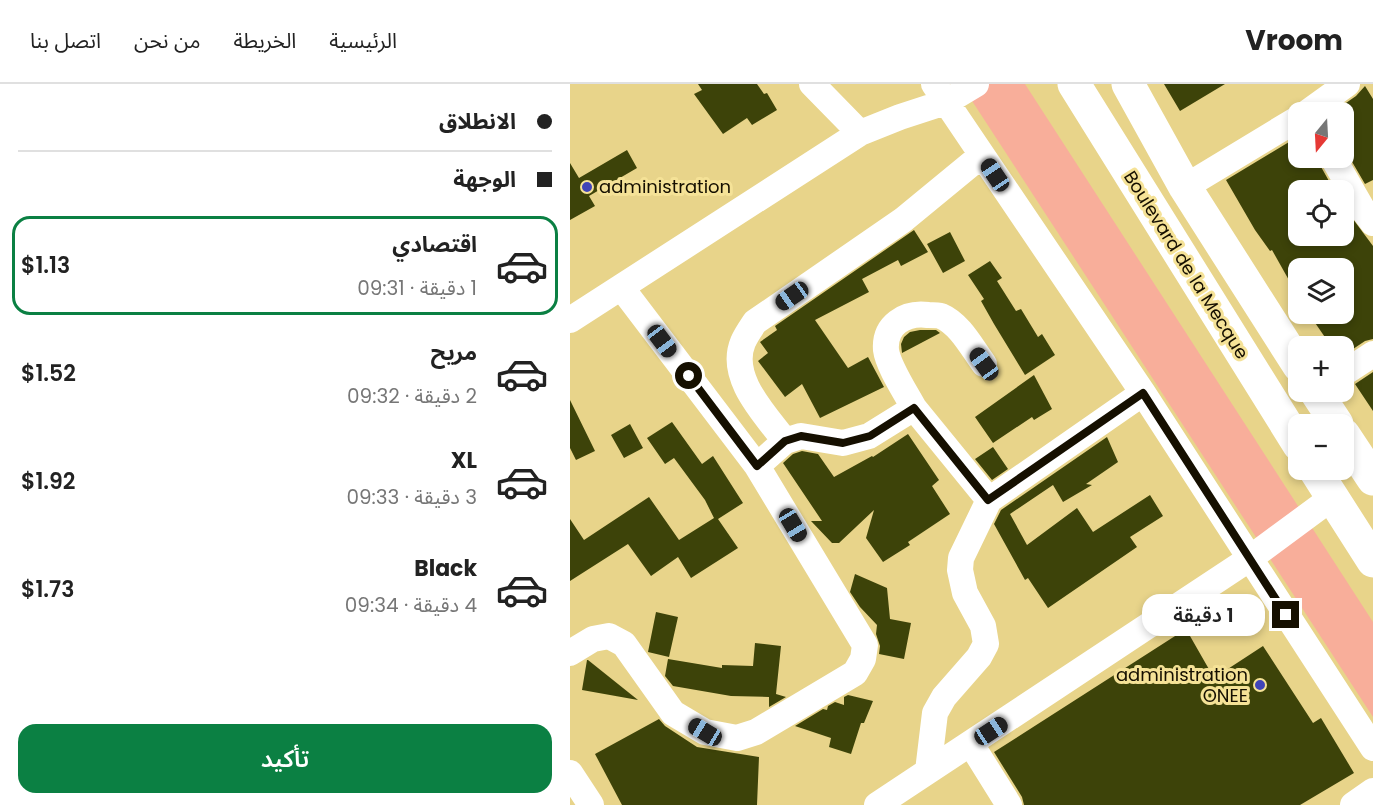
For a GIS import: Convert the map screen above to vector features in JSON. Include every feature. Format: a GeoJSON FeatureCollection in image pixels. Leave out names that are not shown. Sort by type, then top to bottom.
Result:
{"type":"FeatureCollection","features":[{"type":"Feature","properties":{"kind":"main road","name":"Boulevard de la Mecque"},"geometry":{"type":"LineString","coordinates":[[1074,84],[1288,427]]}},
{"type":"Feature","properties":{"kind":"main road"},"geometry":{"type":"LineString","coordinates":[[1128,84],[1185,187],[1288,349]]}},
{"type":"Feature","properties":{"kind":"main road"},"geometry":{"type":"LineString","coordinates":[[1354,450],[1373,479]]}},
{"type":"Feature","properties":{"kind":"main road"},"geometry":{"type":"LineString","coordinates":[[1321,480],[1373,561]]}},
{"type":"Feature","properties":{"kind":"street"},"geometry":{"type":"LineString","coordinates":[[812,84],[860,133]]}},
{"type":"Feature","properties":{"kind":"street"},"geometry":{"type":"LineString","coordinates":[[900,117],[922,84]]}},
{"type":"Feature","properties":{"kind":"street"},"geometry":{"type":"LineString","coordinates":[[570,320],[860,133],[900,117],[940,93],[976,84]]}},
{"type":"Feature","properties":{"kind":"street"},"geometry":{"type":"LineString","coordinates":[[1322,102],[1347,84]]}},
{"type":"Feature","properties":{"kind":"street"},"geometry":{"type":"LineString","coordinates":[[940,93],[1143,393],[1373,748]]}},
{"type":"Feature","properties":{"kind":"street"},"geometry":{"type":"LineString","coordinates":[[1185,187],[1288,125]]}},
{"type":"Feature","properties":{"kind":"street"},"geometry":{"type":"LineString","coordinates":[[785,441],[744,386],[739,357],[742,343],[755,322],[903,220],[982,155]]}},
{"type":"Feature","properties":{"kind":"street"},"geometry":{"type":"LineString","coordinates":[[1341,168],[1370,212]]}},
{"type":"Feature","properties":{"kind":"street"},"geometry":{"type":"LineString","coordinates":[[570,653],[593,639],[609,636],[624,644],[672,713],[705,732],[737,738],[756,732],[855,673],[863,659],[865,645],[757,466],[621,287]]}},
{"type":"Feature","properties":{"kind":"street"},"geometry":{"type":"LineString","coordinates":[[984,364],[959,330],[941,316],[907,315],[892,326],[886,337],[886,352],[914,408],[988,500]]}},
{"type":"Feature","properties":{"kind":"street"},"geometry":{"type":"LineString","coordinates":[[1354,366],[1373,354]]}},
{"type":"Feature","properties":{"kind":"street"},"geometry":{"type":"LineString","coordinates":[[927,771],[936,713],[944,697],[979,657],[986,644],[983,626],[965,593],[960,570],[962,558],[988,500],[1143,393]]}},
{"type":"Feature","properties":{"kind":"street"},"geometry":{"type":"LineString","coordinates":[[757,466],[785,441],[801,436],[843,443],[870,436],[914,408]]}},
{"type":"Feature","properties":{"kind":"street"},"geometry":{"type":"LineString","coordinates":[[877,805],[1249,559],[1333,498]]}},
{"type":"Feature","properties":{"kind":"street"},"geometry":{"type":"LineString","coordinates":[[971,744],[1009,805]]}},
{"type":"Feature","properties":{"kind":"street"},"geometry":{"type":"LineString","coordinates":[[570,773],[591,805]]}},
{"type":"Feature","properties":{"kind":"street"},"geometry":{"type":"LineString","coordinates":[[1353,805],[1373,791]]}},
{"type":"Feature","properties":{"kind":"shaded area"},"geometry":{"type":"Polygon","coordinates":[[[961,84],[1025,84],[1373,622],[1373,717],[961,84]]]}},
{"type":"Feature","properties":{"kind":"building","name":"administration"},"geometry":{"type":"Polygon","coordinates":[[[698,84],[757,84],[764,94],[767,93],[777,110],[752,125],[747,118],[723,134],[694,94],[702,90],[698,84]]]}},
{"type":"Feature","properties":{"kind":"building"},"geometry":{"type":"Polygon","coordinates":[[[1164,84],[1225,84],[1180,111],[1164,84]]]}},
{"type":"Feature","properties":{"kind":"building"},"geometry":{"type":"Polygon","coordinates":[[[1365,86],[1373,99],[1373,180],[1365,184],[1354,165],[1354,102],[1347,102],[1365,86]]]}},
{"type":"Feature","properties":{"kind":"building"},"geometry":{"type":"Polygon","coordinates":[[[1288,143],[1288,168],[1322,168],[1328,180],[1288,180],[1288,246],[1354,246],[1354,220],[1373,246],[1373,339],[1354,348],[1354,336],[1324,336],[1316,324],[1354,324],[1354,258],[1288,258],[1288,278],[1272,250],[1270,251],[1255,230],[1226,180],[1288,143]]]}},
{"type":"Feature","properties":{"kind":"building","name":"administration"},"geometry":{"type":"Polygon","coordinates":[[[627,150],[637,168],[589,196],[595,206],[570,220],[570,163],[579,178],[627,150]]]}},
{"type":"Feature","properties":{"kind":"building"},"geometry":{"type":"Polygon","coordinates":[[[914,230],[928,252],[901,266],[898,260],[862,279],[869,292],[815,320],[848,368],[868,357],[884,387],[820,418],[802,384],[785,397],[758,361],[768,353],[760,342],[777,330],[775,326],[914,230]]]}},
{"type":"Feature","properties":{"kind":"building"},"geometry":{"type":"Polygon","coordinates":[[[950,232],[965,261],[943,273],[927,244],[950,232]]]}},
{"type":"Feature","properties":{"kind":"building"},"geometry":{"type":"Polygon","coordinates":[[[990,261],[1002,278],[997,281],[1016,311],[1021,309],[1038,337],[1042,334],[1055,355],[1025,375],[981,301],[984,299],[968,275],[990,261]]]}},
{"type":"Feature","properties":{"kind":"building"},"geometry":{"type":"Polygon","coordinates":[[[936,330],[940,333],[902,353],[901,344],[904,337],[910,332],[936,330]]]}},
{"type":"Feature","properties":{"kind":"building"},"geometry":{"type":"Polygon","coordinates":[[[1373,372],[1373,411],[1355,384],[1373,372]]]}},
{"type":"Feature","properties":{"kind":"building"},"geometry":{"type":"Polygon","coordinates":[[[1034,375],[1052,409],[1034,420],[1032,417],[993,443],[975,417],[1034,375]]]}},
{"type":"Feature","properties":{"kind":"building"},"geometry":{"type":"Polygon","coordinates":[[[570,400],[595,451],[576,460],[570,448],[570,400]]]}},
{"type":"Feature","properties":{"kind":"building"},"geometry":{"type":"Polygon","coordinates":[[[672,422],[702,464],[713,456],[743,503],[718,519],[738,548],[691,578],[678,557],[651,576],[628,544],[570,581],[570,519],[584,540],[649,497],[679,540],[714,518],[705,500],[674,458],[665,464],[647,438],[672,422]]]}},
{"type":"Feature","properties":{"kind":"building"},"geometry":{"type":"Polygon","coordinates":[[[630,424],[643,448],[624,458],[611,435],[630,424]]]}},
{"type":"Feature","properties":{"kind":"building"},"geometry":{"type":"Polygon","coordinates":[[[908,434],[939,480],[932,486],[950,514],[908,542],[910,545],[883,562],[866,538],[874,510],[839,543],[832,543],[811,521],[822,521],[783,463],[793,454],[802,451],[818,454],[834,477],[873,457],[908,434]]]}},
{"type":"Feature","properties":{"kind":"building"},"geometry":{"type":"Polygon","coordinates":[[[1107,437],[1118,462],[1086,484],[1092,485],[1063,502],[1053,485],[1010,514],[1027,545],[1077,508],[1093,532],[1150,495],[1163,516],[1130,537],[1137,547],[1048,608],[1028,578],[1025,580],[994,524],[1001,510],[1107,437]]]}},
{"type":"Feature","properties":{"kind":"building"},"geometry":{"type":"Polygon","coordinates":[[[993,447],[1008,469],[992,480],[975,459],[993,447]]]}},
{"type":"Feature","properties":{"kind":"building"},"geometry":{"type":"Polygon","coordinates":[[[855,574],[887,588],[890,619],[911,623],[904,659],[879,654],[877,625],[850,592],[855,574]]]}},
{"type":"Feature","properties":{"kind":"building"},"geometry":{"type":"Polygon","coordinates":[[[656,612],[678,617],[669,657],[648,652],[656,612]]]}},
{"type":"Feature","properties":{"kind":"building"},"geometry":{"type":"Polygon","coordinates":[[[1186,629],[1214,678],[1263,646],[1313,723],[1321,718],[1354,773],[1300,805],[1024,805],[1022,797],[994,752],[1186,629]]]}},
{"type":"Feature","properties":{"kind":"building"},"geometry":{"type":"Polygon","coordinates":[[[755,643],[781,646],[776,694],[786,697],[769,707],[769,697],[731,696],[673,686],[665,676],[668,659],[722,668],[722,665],[753,666],[755,643]]]}},
{"type":"Feature","properties":{"kind":"building"},"geometry":{"type":"Polygon","coordinates":[[[588,660],[638,700],[582,690],[588,660]]]}},
{"type":"Feature","properties":{"kind":"building"},"geometry":{"type":"Polygon","coordinates":[[[848,695],[873,701],[864,723],[861,723],[851,754],[829,747],[831,738],[795,726],[823,709],[827,710],[828,706],[835,702],[844,705],[844,697],[848,695]]]}},
{"type":"Feature","properties":{"kind":"building"},"geometry":{"type":"Polygon","coordinates":[[[659,719],[665,726],[697,747],[759,757],[757,805],[622,805],[595,754],[659,719]]]}},
{"type":"Feature","properties":{"kind":"place","name":"administration"},"geometry":{"type":"Point","coordinates":[587,187]}},
{"type":"Feature","properties":{"kind":"place","name":"administration ONEE"},"geometry":{"type":"Point","coordinates":[1260,685]}},
{"type":"Feature","properties":{"kind":"route"},"geometry":{"type":"LineString","coordinates":[[689,376],[757,466],[785,441],[801,436],[843,443],[870,436],[914,408],[988,500],[1143,393],[1286,615]]}}]}
